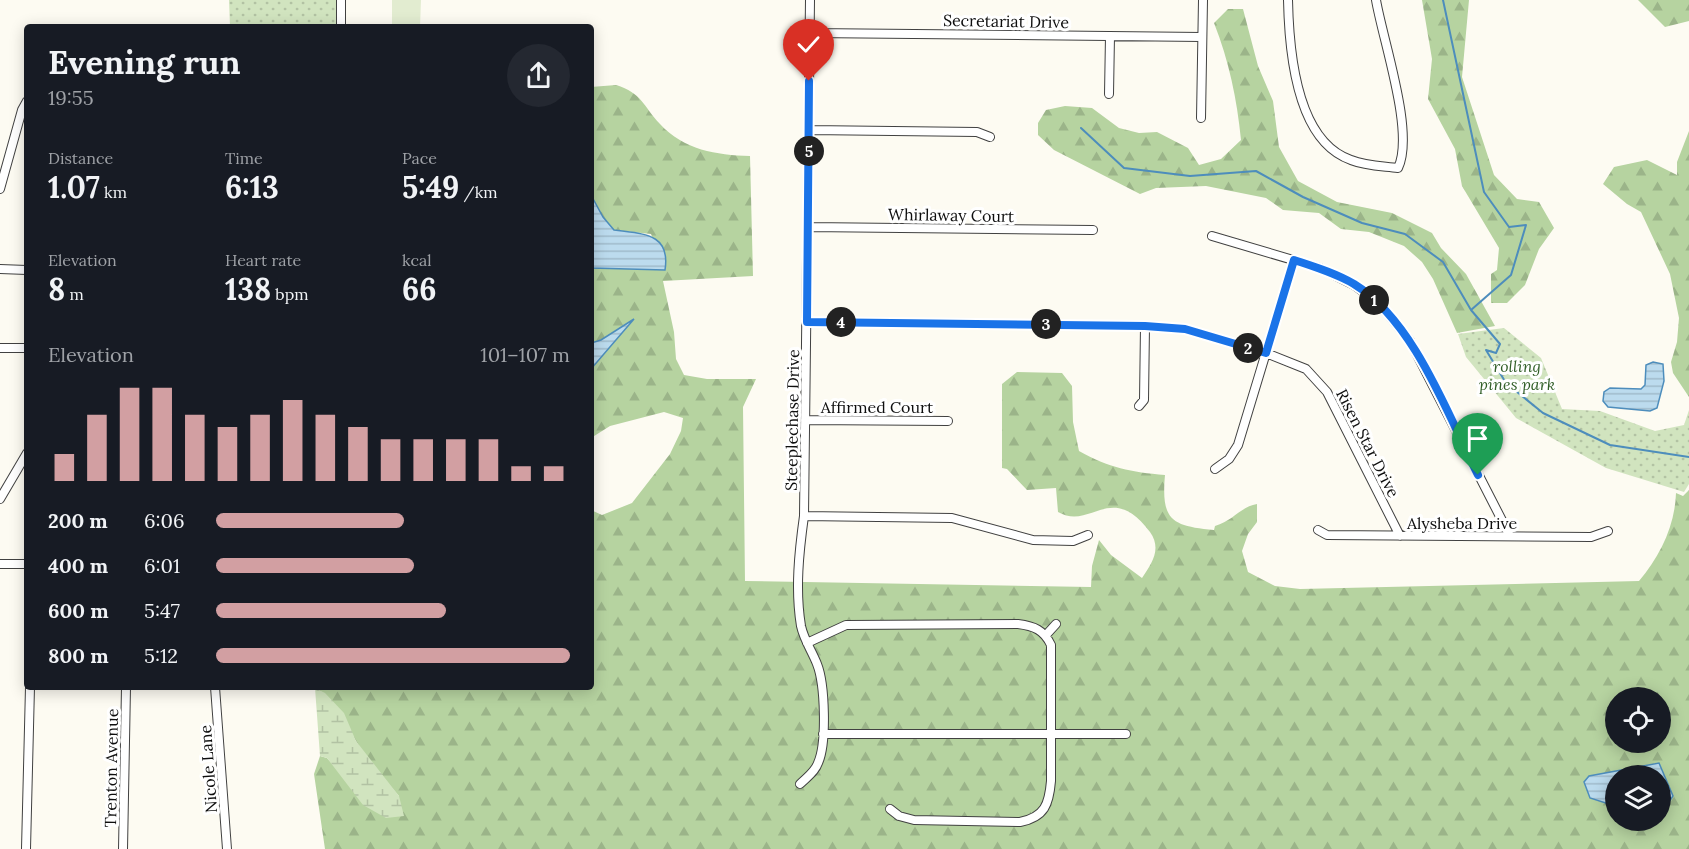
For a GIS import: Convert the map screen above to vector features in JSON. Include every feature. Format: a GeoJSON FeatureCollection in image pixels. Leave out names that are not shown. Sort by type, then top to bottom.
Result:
{"type":"FeatureCollection","features":[{"type":"Feature","properties":{"kind":"street"},"geometry":{"type":"LineString","coordinates":[[341,0],[341,24]]}},
{"type":"Feature","properties":{"kind":"street","name":"Steeplechase Drive"},"geometry":{"type":"LineString","coordinates":[[801,784],[819,763],[823,734],[822,682],[818,664],[802,628],[798,602],[799,556],[804,516],[810,0]]}},
{"type":"Feature","properties":{"kind":"street"},"geometry":{"type":"LineString","coordinates":[[1201,118],[1203,0]]}},
{"type":"Feature","properties":{"kind":"street"},"geometry":{"type":"LineString","coordinates":[[1288,0],[1290,46],[1303,103],[1317,134],[1332,149],[1350,160],[1398,168],[1403,157],[1404,138],[1376,0]]}},
{"type":"Feature","properties":{"kind":"street","name":"Secretariat Drive"},"geometry":{"type":"LineString","coordinates":[[810,33],[1202,37]]}},
{"type":"Feature","properties":{"kind":"street"},"geometry":{"type":"LineString","coordinates":[[1109,94],[1110,36]]}},
{"type":"Feature","properties":{"kind":"street"},"geometry":{"type":"LineString","coordinates":[[0,189],[24,106]]}},
{"type":"Feature","properties":{"kind":"street"},"geometry":{"type":"LineString","coordinates":[[809,130],[977,132],[990,137]]}},
{"type":"Feature","properties":{"kind":"street","name":"Whirlaway Court"},"geometry":{"type":"LineString","coordinates":[[808,227],[1093,230]]}},
{"type":"Feature","properties":{"kind":"street"},"geometry":{"type":"LineString","coordinates":[[1212,236],[1320,268],[1354,285],[1380,304],[1401,329],[1510,537]]}},
{"type":"Feature","properties":{"kind":"street"},"geometry":{"type":"LineString","coordinates":[[1215,469],[1229,459],[1238,445],[1294,260]]}},
{"type":"Feature","properties":{"kind":"street"},"geometry":{"type":"LineString","coordinates":[[0,269],[24,270]]}},
{"type":"Feature","properties":{"kind":"street","name":"Risen Star Drive"},"geometry":{"type":"LineString","coordinates":[[807,322],[1145,326],[1185,329],[1266,353],[1306,369],[1327,392],[1400,536]]}},
{"type":"Feature","properties":{"kind":"street"},"geometry":{"type":"LineString","coordinates":[[1139,406],[1144,400],[1145,326]]}},
{"type":"Feature","properties":{"kind":"street"},"geometry":{"type":"LineString","coordinates":[[0,348],[24,348]]}},
{"type":"Feature","properties":{"kind":"street","name":"Affirmed Court"},"geometry":{"type":"LineString","coordinates":[[805,420],[948,421]]}},
{"type":"Feature","properties":{"kind":"street"},"geometry":{"type":"LineString","coordinates":[[0,499],[24,458]]}},
{"type":"Feature","properties":{"kind":"street"},"geometry":{"type":"LineString","coordinates":[[804,516],[952,518],[1033,540],[1072,541],[1088,535]]}},
{"type":"Feature","properties":{"kind":"street","name":"Alysheba Drive"},"geometry":{"type":"LineString","coordinates":[[1318,530],[1327,536],[1510,537],[1591,537],[1608,531]]}},
{"type":"Feature","properties":{"kind":"street"},"geometry":{"type":"LineString","coordinates":[[0,564],[24,564]]}},
{"type":"Feature","properties":{"kind":"street"},"geometry":{"type":"LineString","coordinates":[[807,643],[846,625],[1018,624],[1030,625],[1046,635],[1051,645],[1053,660],[1050,798],[1042,813],[1032,820],[914,820],[899,816],[890,809]]}},
{"type":"Feature","properties":{"kind":"street"},"geometry":{"type":"LineString","coordinates":[[1046,635],[1056,624]]}},
{"type":"Feature","properties":{"kind":"street"},"geometry":{"type":"LineString","coordinates":[[26,849],[30,690]]}},
{"type":"Feature","properties":{"kind":"street","name":"Trenton Avenue"},"geometry":{"type":"LineString","coordinates":[[123,849],[126,690]]}},
{"type":"Feature","properties":{"kind":"street","name":"Nicole Lane"},"geometry":{"type":"LineString","coordinates":[[215,690],[227,849]]}},
{"type":"Feature","properties":{"kind":"street"},"geometry":{"type":"LineString","coordinates":[[823,734],[1126,734]]}},
{"type":"Feature","properties":{"kind":"green space"},"geometry":{"type":"Polygon","coordinates":[[[229,0],[338,0],[338,24],[230,24],[229,0]]]}},
{"type":"Feature","properties":{"kind":"green space"},"geometry":{"type":"Polygon","coordinates":[[[392,0],[421,0],[420,24],[392,24],[392,0]]]}},
{"type":"Feature","properties":{"kind":"green space"},"geometry":{"type":"Polygon","coordinates":[[[1422,0],[1469,0],[1462,77],[1494,175],[1517,199],[1539,202],[1554,228],[1539,249],[1525,285],[1507,303],[1491,303],[1491,274],[1497,270],[1499,248],[1462,186],[1455,149],[1428,99],[1432,59],[1422,0]]]}},
{"type":"Feature","properties":{"kind":"green space"},"geometry":{"type":"Polygon","coordinates":[[[1638,0],[1689,0],[1689,21],[1665,27],[1638,0]]]}},
{"type":"Feature","properties":{"kind":"green space"},"geometry":{"type":"Polygon","coordinates":[[[1228,9],[1243,9],[1258,66],[1273,101],[1279,147],[1298,181],[1337,202],[1392,213],[1432,233],[1441,248],[1466,274],[1495,326],[1457,333],[1433,279],[1422,262],[1404,246],[1369,232],[1341,229],[1319,213],[1283,210],[1266,198],[1206,186],[1156,188],[1140,194],[1054,150],[1038,135],[1038,123],[1046,110],[1065,106],[1092,108],[1119,128],[1139,133],[1157,132],[1188,148],[1199,165],[1221,159],[1241,140],[1232,80],[1214,23],[1228,9]]]}},
{"type":"Feature","properties":{"kind":"green space"},"geometry":{"type":"Polygon","coordinates":[[[616,85],[625,88],[637,96],[669,133],[690,145],[713,152],[750,156],[753,276],[663,281],[674,332],[676,359],[684,375],[707,379],[756,379],[743,407],[745,581],[1091,587],[1092,566],[1099,540],[1111,555],[1142,578],[1154,556],[1155,544],[1150,532],[1136,517],[1124,510],[1112,508],[1081,516],[1070,516],[1058,512],[1056,488],[1027,490],[1007,469],[1002,468],[1002,384],[1017,372],[1062,373],[1072,386],[1073,422],[1079,451],[1100,462],[1121,468],[1165,475],[1164,490],[1167,511],[1179,523],[1214,530],[1215,526],[1257,504],[1257,522],[1248,534],[1242,551],[1248,572],[1275,586],[1300,589],[1639,581],[1654,561],[1665,540],[1673,517],[1676,493],[1683,496],[1689,490],[1689,849],[325,849],[314,774],[320,756],[327,758],[345,778],[399,796],[365,756],[336,705],[319,690],[594,690],[594,511],[602,515],[632,503],[670,454],[681,431],[683,418],[664,412],[610,426],[594,436],[594,365],[632,321],[594,342],[594,268],[665,270],[651,234],[614,230],[602,217],[594,201],[594,87],[616,85]]]}},
{"type":"Feature","properties":{"kind":"green space"},"geometry":{"type":"Polygon","coordinates":[[[1689,131],[1689,397],[1673,373],[1671,362],[1677,342],[1679,318],[1670,274],[1641,212],[1627,204],[1603,184],[1614,167],[1647,160],[1677,175],[1677,162],[1689,131]]]}},
{"type":"Feature","properties":{"kind":"green space","name":"rolling pines park"},"geometry":{"type":"Polygon","coordinates":[[[1504,328],[1541,358],[1562,409],[1600,411],[1655,431],[1684,425],[1689,410],[1689,484],[1684,492],[1606,468],[1516,418],[1466,357],[1458,334],[1504,328]]]}},
{"type":"Feature","properties":{"kind":"green space"},"geometry":{"type":"Polygon","coordinates":[[[315,690],[325,693],[344,713],[356,741],[399,796],[404,816],[386,818],[363,805],[327,758],[320,756],[315,690]]]}},
{"type":"Feature","properties":{"kind":"water"},"geometry":{"type":"Polygon","coordinates":[[[594,200],[603,217],[614,230],[644,234],[659,242],[666,258],[665,270],[594,268],[594,200]]]}},
{"type":"Feature","properties":{"kind":"water"},"geometry":{"type":"Polygon","coordinates":[[[634,319],[594,366],[594,342],[634,319]]]}},
{"type":"Feature","properties":{"kind":"water"},"geometry":{"type":"Polygon","coordinates":[[[1653,362],[1663,364],[1664,381],[1657,408],[1650,411],[1608,407],[1603,401],[1604,392],[1610,388],[1641,389],[1645,385],[1646,365],[1653,362]]]}},
{"type":"Feature","properties":{"kind":"water"},"geometry":{"type":"Polygon","coordinates":[[[1605,773],[1605,803],[1590,798],[1584,782],[1589,776],[1605,773]]]}},
{"type":"Feature","properties":{"kind":"waterway"},"geometry":{"type":"LineString","coordinates":[[1443,0],[1484,192],[1509,227],[1526,225],[1511,275],[1471,310],[1500,344],[1496,353],[1486,350],[1506,383],[1543,413],[1610,445],[1689,457]]}},
{"type":"Feature","properties":{"kind":"waterway"},"geometry":{"type":"LineString","coordinates":[[1081,128],[1124,168],[1190,176],[1256,171],[1303,197],[1362,223],[1405,234],[1443,262],[1471,310]]}},
{"type":"Feature","properties":{"kind":"route"},"geometry":{"type":"LineString","coordinates":[[809,81],[807,322],[1145,326],[1185,329],[1266,353],[1294,260],[1339,276],[1366,293],[1390,315],[1410,341],[1478,475]]}}]}
